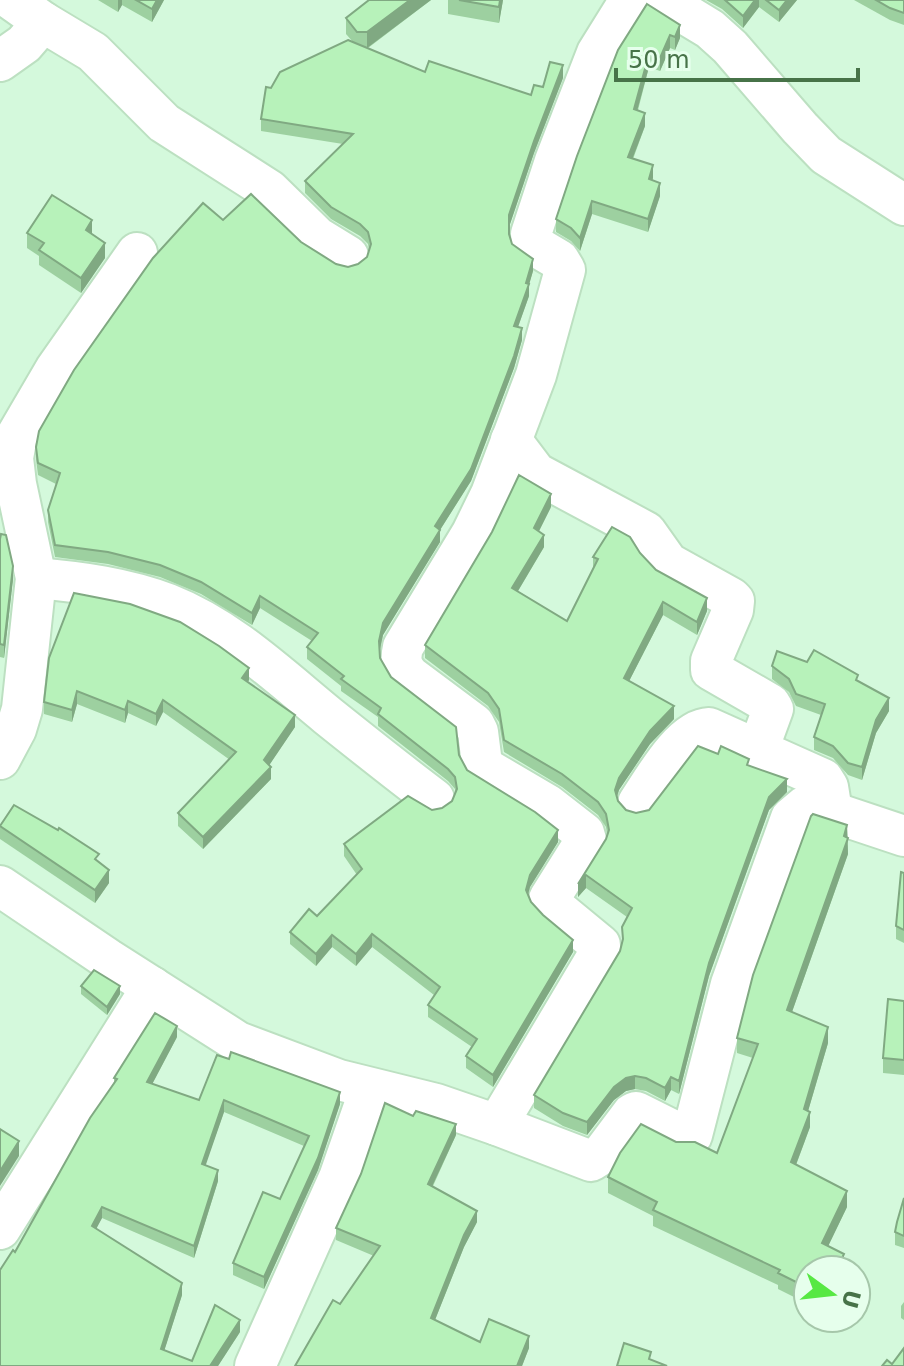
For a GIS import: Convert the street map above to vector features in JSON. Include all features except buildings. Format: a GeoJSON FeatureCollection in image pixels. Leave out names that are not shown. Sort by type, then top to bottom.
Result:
{"type":"FeatureCollection","features":[{"type":"Feature","properties":{"kind":"street"},"geometry":{"type":"LineString","coordinates":[[497,1125],[600,952],[598,942],[560,912],[549,899],[586,840],[584,833],[548,805],[485,768],[474,724],[411,677],[403,669],[400,658],[403,647],[472,533],[491,494],[536,375],[565,270],[559,260],[532,244],[531,234],[555,161],[597,53],[630,0]]}},
{"type":"Feature","properties":{"kind":"street"},"geometry":{"type":"LineString","coordinates":[[662,0],[710,29],[730,47],[826,155],[904,205]]}},
{"type":"Feature","properties":{"kind":"street"},"geometry":{"type":"LineString","coordinates":[[0,61],[24,44],[28,11],[93,52],[164,123],[269,190],[317,237],[348,256]]}},
{"type":"Feature","properties":{"kind":"street"},"geometry":{"type":"LineString","coordinates":[[0,759],[13,737],[22,709],[36,578],[16,484],[13,458],[17,435],[55,370],[137,253]]}},
{"type":"Feature","properties":{"kind":"street"},"geometry":{"type":"LineString","coordinates":[[511,440],[536,473],[646,532],[668,563],[734,601],[710,668],[770,704],[773,713],[758,750]]}},
{"type":"Feature","properties":{"kind":"street"},"geometry":{"type":"LineString","coordinates":[[36,578],[84,582],[144,596],[199,619],[276,672],[434,799]]}},
{"type":"Feature","properties":{"kind":"street"},"geometry":{"type":"LineString","coordinates":[[638,803],[682,742],[700,729],[709,728],[823,779],[828,787],[832,812]]}},
{"type":"Feature","properties":{"kind":"street"},"geometry":{"type":"LineString","coordinates":[[0,886],[238,1042],[286,1062],[370,1089],[436,1104],[591,1161],[602,1154],[636,1112],[686,1137],[692,1135],[731,984],[791,818],[804,807],[814,806],[904,836]]}},
{"type":"Feature","properties":{"kind":"street"},"geometry":{"type":"LineString","coordinates":[[0,1229],[152,987]]}},
{"type":"Feature","properties":{"kind":"street"},"geometry":{"type":"LineString","coordinates":[[255,1366],[339,1178],[370,1089]]}},
{"type":"Feature","properties":{"kind":"shaded area"},"geometry":{"type":"Polygon","coordinates":[[[0,0],[904,0],[904,1366],[0,1366],[0,0]]]}}]}
